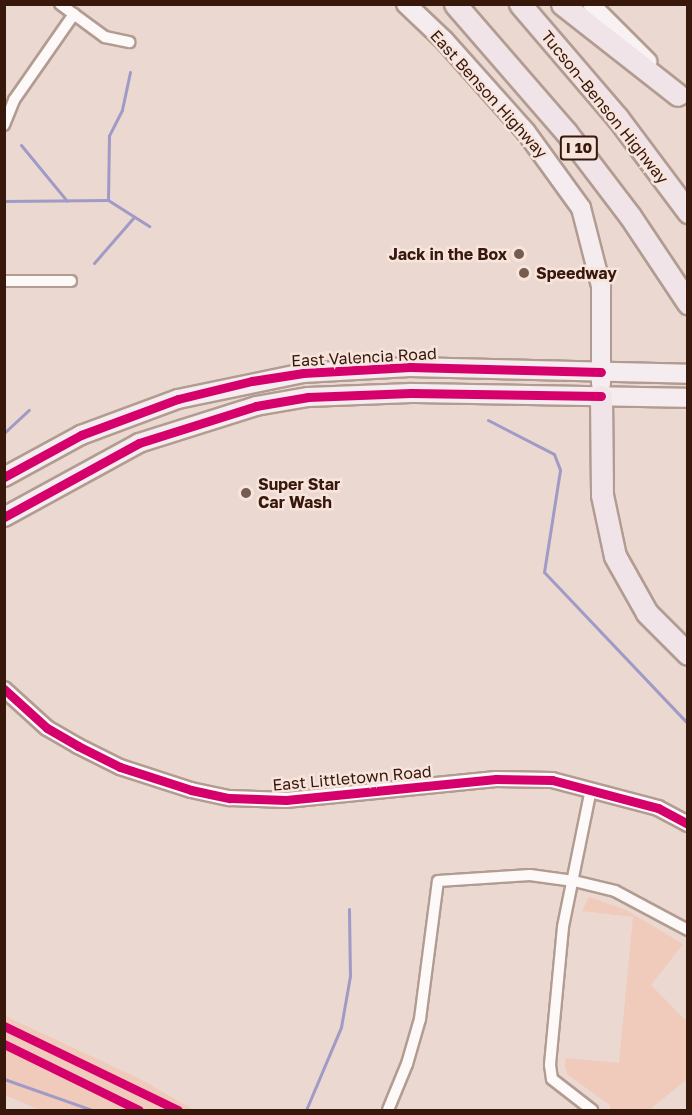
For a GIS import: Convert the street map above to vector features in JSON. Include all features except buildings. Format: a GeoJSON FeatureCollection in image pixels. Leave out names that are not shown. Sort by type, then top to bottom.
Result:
{"type":"FeatureCollection","features":[{"type":"Feature","properties":{"kind":"highway","name":"I 10"},"geometry":{"type":"LineString","coordinates":[[455,4],[566,132],[630,216],[687,303]]}},
{"type":"Feature","properties":{"kind":"highway","name":"Tucson–Benson Highway"},"geometry":{"type":"LineString","coordinates":[[520,4],[617,117],[687,212]]}},
{"type":"Feature","properties":{"kind":"highway"},"geometry":{"type":"LineString","coordinates":[[562,4],[683,98]]}},
{"type":"Feature","properties":{"kind":"highway"},"geometry":{"type":"LineString","coordinates":[[601,396],[602,495],[615,556],[647,613],[687,654]]}},
{"type":"Feature","properties":{"kind":"main road","name":"East Benson Highway"},"geometry":{"type":"LineString","coordinates":[[406,4],[444,40],[525,132],[581,208],[601,286],[601,396]]}},
{"type":"Feature","properties":{"kind":"main road"},"geometry":{"type":"LineString","coordinates":[[591,4],[683,98]]}},
{"type":"Feature","properties":{"kind":"main road","name":"East Valencia Road"},"geometry":{"type":"LineString","coordinates":[[4,477],[81,435],[178,399],[252,381],[303,373],[410,367],[687,374]]}},
{"type":"Feature","properties":{"kind":"main road"},"geometry":{"type":"LineString","coordinates":[[4,517],[139,443],[256,406],[308,397],[411,393],[687,398]]}},
{"type":"Feature","properties":{"kind":"street"},"geometry":{"type":"LineString","coordinates":[[60,4],[105,37],[129,42]]}},
{"type":"Feature","properties":{"kind":"street"},"geometry":{"type":"LineString","coordinates":[[8,128],[14,100],[74,15]]}},
{"type":"Feature","properties":{"kind":"street"},"geometry":{"type":"LineString","coordinates":[[4,281],[71,281]]}},
{"type":"Feature","properties":{"kind":"street","name":"East Littletown Road"},"geometry":{"type":"LineString","coordinates":[[4,689],[47,728],[110,762],[155,780],[230,798],[286,800],[496,779],[552,780],[658,808],[687,824]]}},
{"type":"Feature","properties":{"kind":"street"},"geometry":{"type":"LineString","coordinates":[[591,789],[563,927],[552,1079],[592,1110]]}},
{"type":"Feature","properties":{"kind":"street"},"geometry":{"type":"LineString","coordinates":[[388,1110],[407,1064],[420,1019],[438,881],[530,874],[574,881],[626,896],[687,930]]}},
{"type":"Feature","properties":{"kind":"shaded area"},"geometry":{"type":"Polygon","coordinates":[[[589,897],[626,910],[683,944],[651,985],[687,1022],[687,1079],[649,1110],[610,1110],[610,1105],[568,1075],[565,1067],[566,1058],[619,1063],[633,917],[582,911],[589,897]]]}},
{"type":"Feature","properties":{"kind":"shaded area"},"geometry":{"type":"Polygon","coordinates":[[[5,1016],[142,1080],[194,1110],[40,1110],[5,1095],[5,1016]]]}},
{"type":"Feature","properties":{"kind":"waterway"},"geometry":{"type":"LineString","coordinates":[[130,72],[122,110],[109,136],[108,200],[149,226]]}},
{"type":"Feature","properties":{"kind":"waterway"},"geometry":{"type":"LineString","coordinates":[[21,145],[67,201]]}},
{"type":"Feature","properties":{"kind":"waterway"},"geometry":{"type":"LineString","coordinates":[[4,201],[108,200]]}},
{"type":"Feature","properties":{"kind":"waterway"},"geometry":{"type":"LineString","coordinates":[[94,263],[134,217]]}},
{"type":"Feature","properties":{"kind":"waterway"},"geometry":{"type":"LineString","coordinates":[[4,433],[29,410]]}},
{"type":"Feature","properties":{"kind":"waterway"},"geometry":{"type":"LineString","coordinates":[[488,420],[554,454],[560,470],[544,572],[688,724]]}},
{"type":"Feature","properties":{"kind":"waterway"},"geometry":{"type":"LineString","coordinates":[[306,1110],[341,1027],[350,976],[349,909]]}},
{"type":"Feature","properties":{"kind":"waterway"},"geometry":{"type":"LineString","coordinates":[[4,1079],[92,1110]]}},
{"type":"Feature","properties":{"kind":"cycle path"},"geometry":{"type":"LineString","coordinates":[[4,477],[81,435],[178,399],[252,381],[303,373],[410,367],[601,372]]}},
{"type":"Feature","properties":{"kind":"cycle path"},"geometry":{"type":"LineString","coordinates":[[4,517],[139,443],[256,406],[308,397],[411,393],[601,396]]}},
{"type":"Feature","properties":{"kind":"cycle path"},"geometry":{"type":"LineString","coordinates":[[4,689],[47,728],[120,767],[191,790],[230,798],[286,800],[496,779],[552,780],[658,808],[688,824]]}},
{"type":"Feature","properties":{"kind":"cycle path"},"geometry":{"type":"LineString","coordinates":[[4,1026],[178,1110]]}},
{"type":"Feature","properties":{"kind":"cycle path"},"geometry":{"type":"LineString","coordinates":[[4,1044],[139,1110]]}},
{"type":"Feature","properties":{"kind":"place","name":"Jack in the Box"},"geometry":{"type":"Point","coordinates":[519,254]}},
{"type":"Feature","properties":{"kind":"place","name":"Speedway"},"geometry":{"type":"Point","coordinates":[524,273]}},
{"type":"Feature","properties":{"kind":"place","name":"Super Star Car Wash"},"geometry":{"type":"Point","coordinates":[246,493]}}]}
